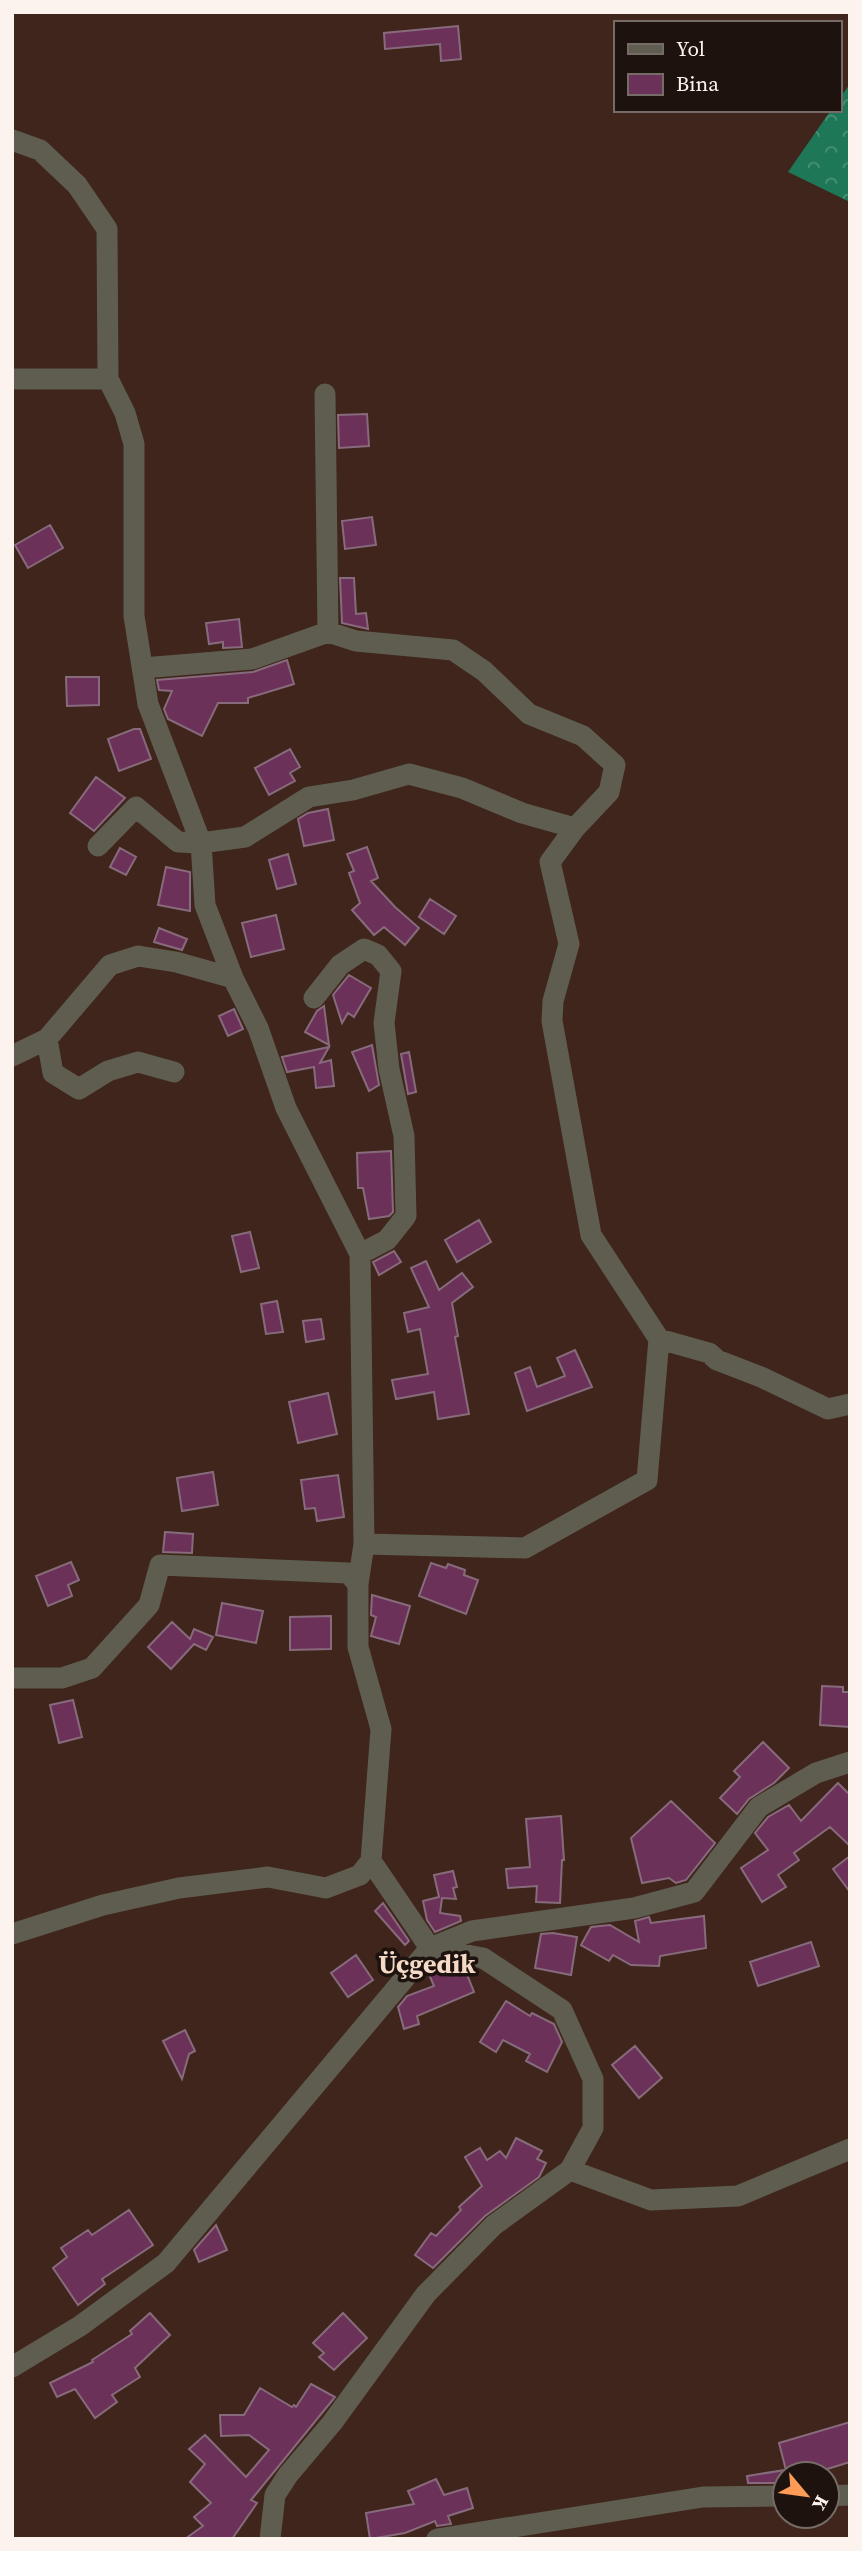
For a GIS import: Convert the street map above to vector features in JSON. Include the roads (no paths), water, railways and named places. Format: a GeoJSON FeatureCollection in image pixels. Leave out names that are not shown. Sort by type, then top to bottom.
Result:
{"type":"FeatureCollection","features":[{"type":"Feature","properties":{"kind":"street"},"geometry":{"type":"LineString","coordinates":[[12,140],[40,150],[77,185],[107,229],[108,379],[125,414],[134,444],[134,616],[148,704],[201,843],[205,905],[233,978],[258,1028],[286,1108],[360,1254],[364,1544],[358,1584],[358,1647],[381,1730],[371,1861],[360,1875],[326,1888],[268,1877],[179,1888],[103,1905],[12,1934]]}},
{"type":"Feature","properties":{"kind":"street"},"geometry":{"type":"LineString","coordinates":[[12,379],[108,379]]}},
{"type":"Feature","properties":{"kind":"street"},"geometry":{"type":"LineString","coordinates":[[325,394],[328,632]]}},
{"type":"Feature","properties":{"kind":"street"},"geometry":{"type":"LineString","coordinates":[[143,668],[252,659],[328,632],[356,641],[453,650],[484,671],[529,715],[583,736],[615,765],[609,792],[575,828],[550,862],[569,944],[553,1001],[552,1021],[591,1235],[659,1339],[648,1480],[525,1548],[364,1544]]}},
{"type":"Feature","properties":{"kind":"street"},"geometry":{"type":"LineString","coordinates":[[98,846],[136,807],[178,842],[201,843],[245,837],[309,797],[353,790],[409,775],[462,788],[522,813],[575,828]]}},
{"type":"Feature","properties":{"kind":"street"},"geometry":{"type":"LineString","coordinates":[[314,998],[340,965],[365,948],[377,955],[391,971],[384,1023],[389,1069],[404,1136],[406,1216],[387,1240],[360,1254]]}},
{"type":"Feature","properties":{"kind":"street"},"geometry":{"type":"LineString","coordinates":[[12,1056],[47,1040],[110,965],[138,956],[176,962],[233,978]]}},
{"type":"Feature","properties":{"kind":"street"},"geometry":{"type":"LineString","coordinates":[[47,1040],[53,1073],[79,1089],[108,1071],[138,1062],[174,1072]]}},
{"type":"Feature","properties":{"kind":"street"},"geometry":{"type":"LineString","coordinates":[[659,1339],[709,1353],[717,1360],[761,1377],[828,1409],[850,1404]]}},
{"type":"Feature","properties":{"kind":"street"},"geometry":{"type":"LineString","coordinates":[[12,1678],[62,1678],[92,1668],[149,1605],[160,1565],[348,1573],[358,1584]]}},
{"type":"Feature","properties":{"kind":"street"},"geometry":{"type":"LineString","coordinates":[[12,2367],[80,2326],[166,2263],[430,1948],[471,1931],[634,1908],[694,1892],[759,1807],[816,1773],[850,1762]]}},
{"type":"Feature","properties":{"kind":"street"},"geometry":{"type":"LineString","coordinates":[[270,2539],[275,2495],[288,2475],[332,2423],[426,2294],[494,2225],[570,2170],[593,2128],[593,2079],[562,2010],[483,1958],[430,1948],[371,1861]]}},
{"type":"Feature","properties":{"kind":"street"},"geometry":{"type":"LineString","coordinates":[[570,2170],[651,2200],[738,2196],[850,2149]]}},
{"type":"Feature","properties":{"kind":"street"},"geometry":{"type":"LineString","coordinates":[[437,2539],[703,2497],[771,2496]]}},
{"type":"Feature","properties":{"kind":"district","name":"Üçgedik"},"geometry":{"type":"Point","coordinates":[427,1964]}}]}
